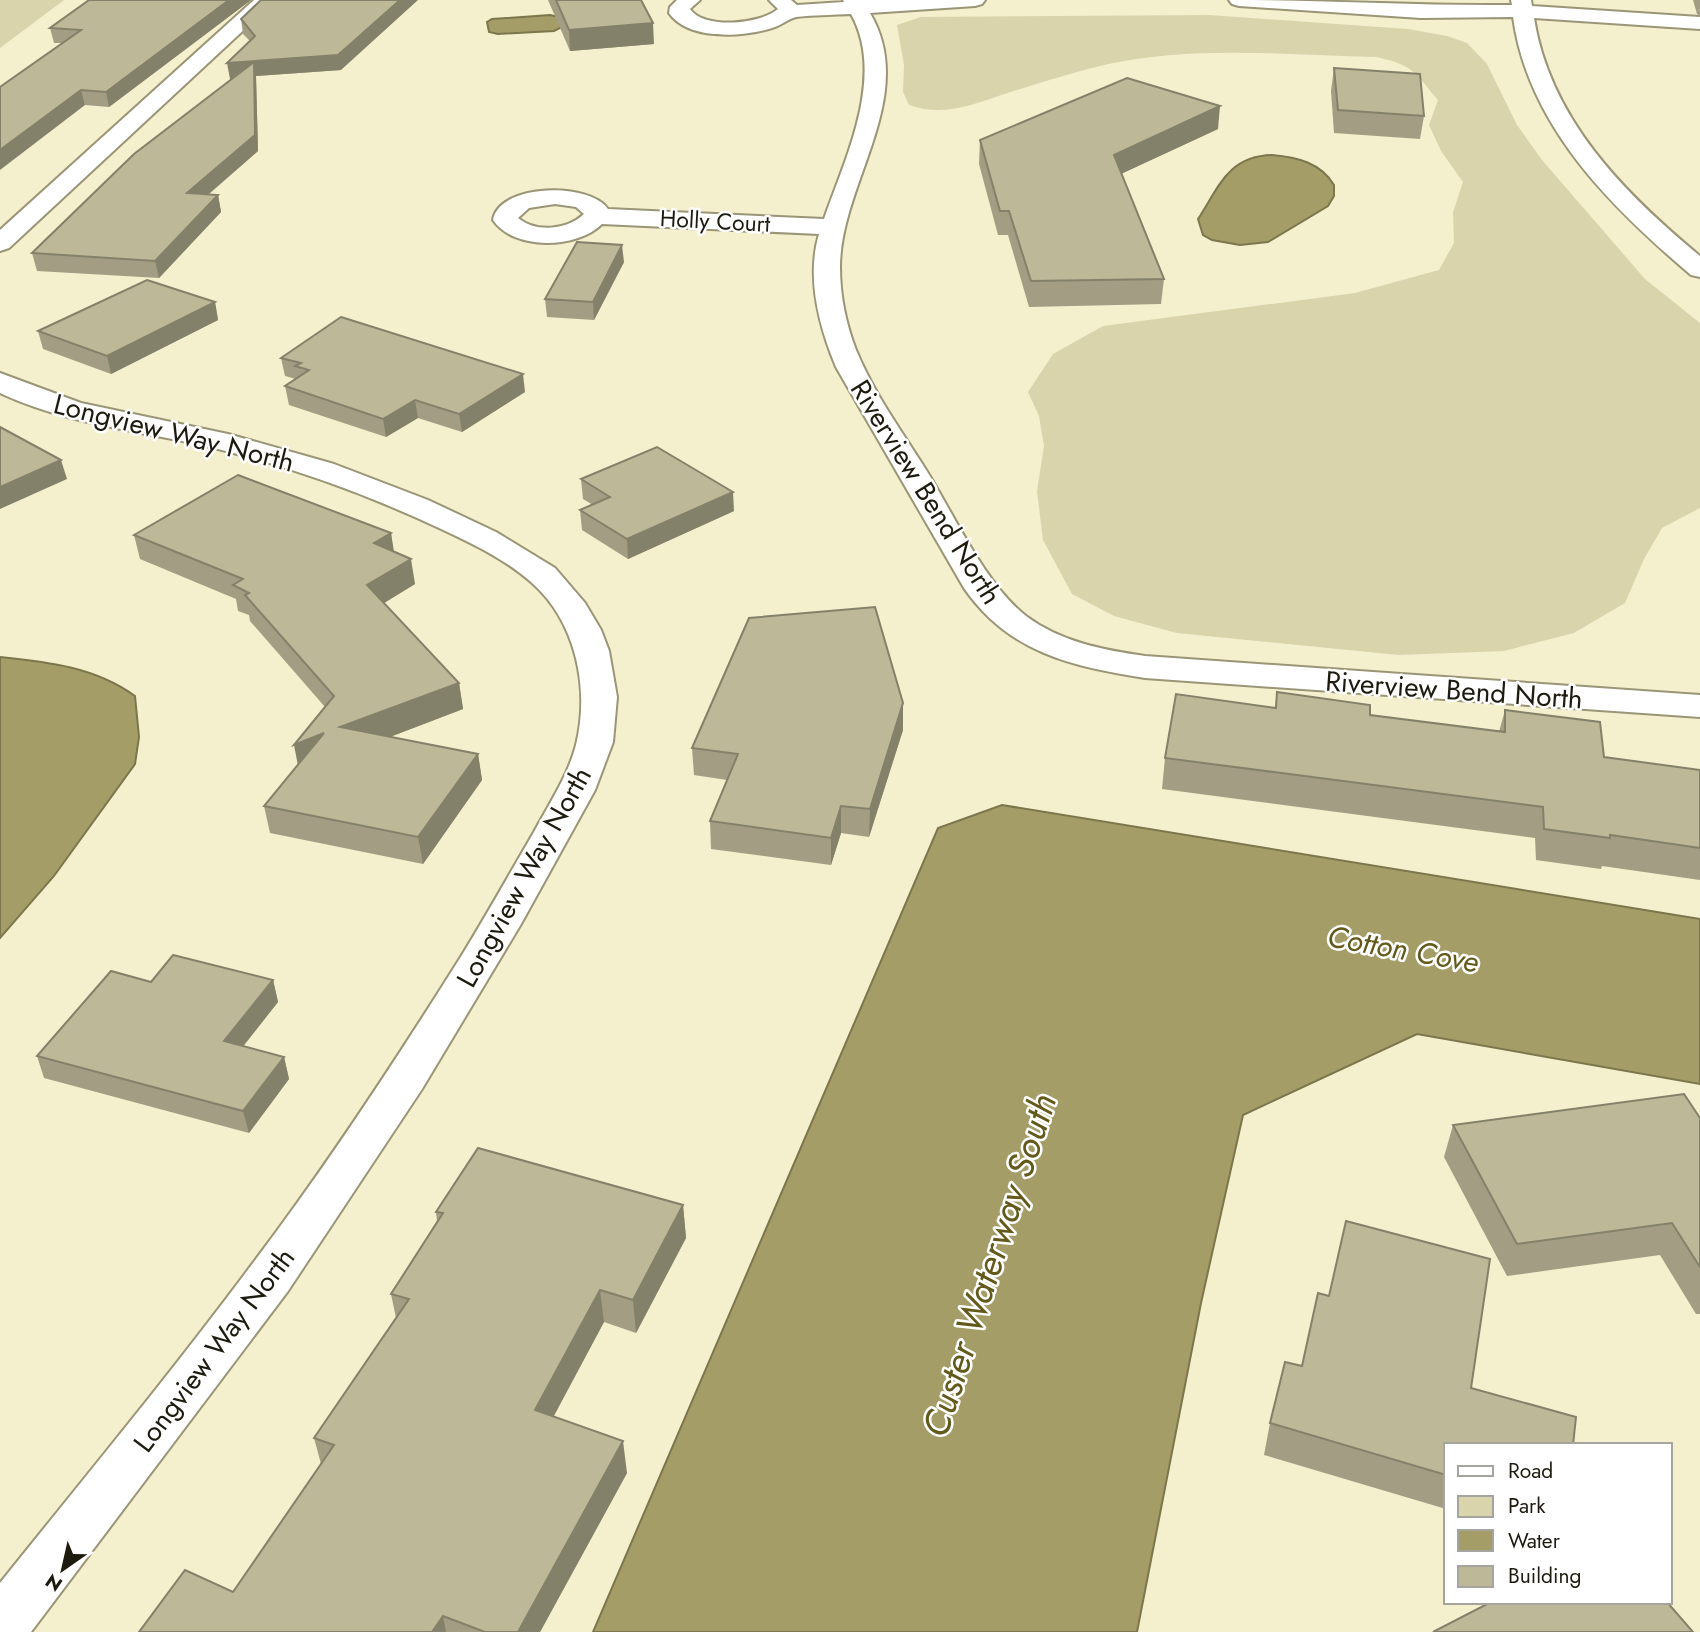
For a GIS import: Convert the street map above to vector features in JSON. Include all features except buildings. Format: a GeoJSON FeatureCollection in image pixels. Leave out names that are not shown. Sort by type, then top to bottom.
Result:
{"type":"FeatureCollection","features":[{"type":"Feature","properties":{"kind":"street"},"geometry":{"type":"LineString","coordinates":[[0,243],[266,0]]}},
{"type":"Feature","properties":{"kind":"street"},"geometry":{"type":"LineString","coordinates":[[690,0],[680,7],[679,13],[694,23],[708,26],[756,26],[777,20],[783,6],[975,0]]}},
{"type":"Feature","properties":{"kind":"street"},"geometry":{"type":"LineString","coordinates":[[1239,0],[1324,3],[1421,12],[1522,5]]}},
{"type":"Feature","properties":{"kind":"street"},"geometry":{"type":"LineString","coordinates":[[1455,0],[1700,23]]}},
{"type":"Feature","properties":{"kind":"street","name":"Riverview Bend North"},"geometry":{"type":"LineString","coordinates":[[856,4],[875,51],[876,74],[866,128],[828,248],[831,317],[844,357],[981,588],[1002,616],[1032,636],[1080,655],[1145,667],[1700,706]]}},
{"type":"Feature","properties":{"kind":"street"},"geometry":{"type":"LineString","coordinates":[[1522,5],[1536,68],[1562,123],[1621,197],[1700,270]]}},
{"type":"Feature","properties":{"kind":"street","name":"Holly Court"},"geometry":{"type":"LineString","coordinates":[[596,216],[834,227]]}},
{"type":"Feature","properties":{"kind":"street","name":"Longview Way North"},"geometry":{"type":"LineString","coordinates":[[0,382],[60,407],[224,442],[316,467],[428,511],[488,539],[517,556],[562,594],[576,614],[589,641],[597,667],[600,698],[594,745],[570,802],[517,898],[440,1025],[269,1279],[163,1420],[0,1627]]}},
{"type":"Feature","properties":{"kind":"green space"},"geometry":{"type":"Polygon","coordinates":[[[0,0],[64,0],[0,48],[0,0]]]}},
{"type":"Feature","properties":{"kind":"green space"},"geometry":{"type":"Polygon","coordinates":[[[1209,15],[1408,29],[1447,36],[1467,43],[1487,64],[1517,125],[1542,160],[1645,279],[1700,323],[1700,508],[1662,528],[1644,559],[1625,603],[1574,633],[1504,651],[1399,655],[1177,633],[1114,616],[1072,594],[1043,540],[1037,491],[1044,446],[1039,416],[1028,392],[1053,354],[1103,326],[1355,293],[1439,270],[1454,243],[1453,212],[1463,182],[1441,151],[1429,125],[1438,100],[1412,71],[1398,63],[1376,57],[1205,53],[1104,65],[964,107],[923,109],[909,105],[903,92],[904,65],[897,25],[921,17],[1209,15]]]}},
{"type":"Feature","properties":{"kind":"water"},"geometry":{"type":"Polygon","coordinates":[[[550,15],[559,17],[562,27],[554,31],[498,34],[489,32],[487,22],[492,19],[550,15]]]}},
{"type":"Feature","properties":{"kind":"water"},"geometry":{"type":"Polygon","coordinates":[[[1272,155],[1308,162],[1329,177],[1334,185],[1334,196],[1328,206],[1268,242],[1240,245],[1212,240],[1203,235],[1198,219],[1226,176],[1244,161],[1272,155]]]}},
{"type":"Feature","properties":{"kind":"water"},"geometry":{"type":"Polygon","coordinates":[[[0,657],[36,661],[87,672],[120,686],[135,696],[139,737],[135,764],[54,876],[0,938],[0,657]]]}},
{"type":"Feature","properties":{"kind":"water"},"geometry":{"type":"Polygon","coordinates":[[[1002,805],[1700,919],[1700,1084],[1417,1034],[1243,1115],[1201,1303],[1137,1632],[593,1632],[938,828],[1002,805]]]}},
{"type":"Feature","properties":{"kind":"water label","name":"Cotton Cove"},"geometry":{"type":"Point","coordinates":[1403,949]}},
{"type":"Feature","properties":{"kind":"water label","name":"Custer Waterway South"},"geometry":{"type":"Point","coordinates":[989,1265]}}]}
